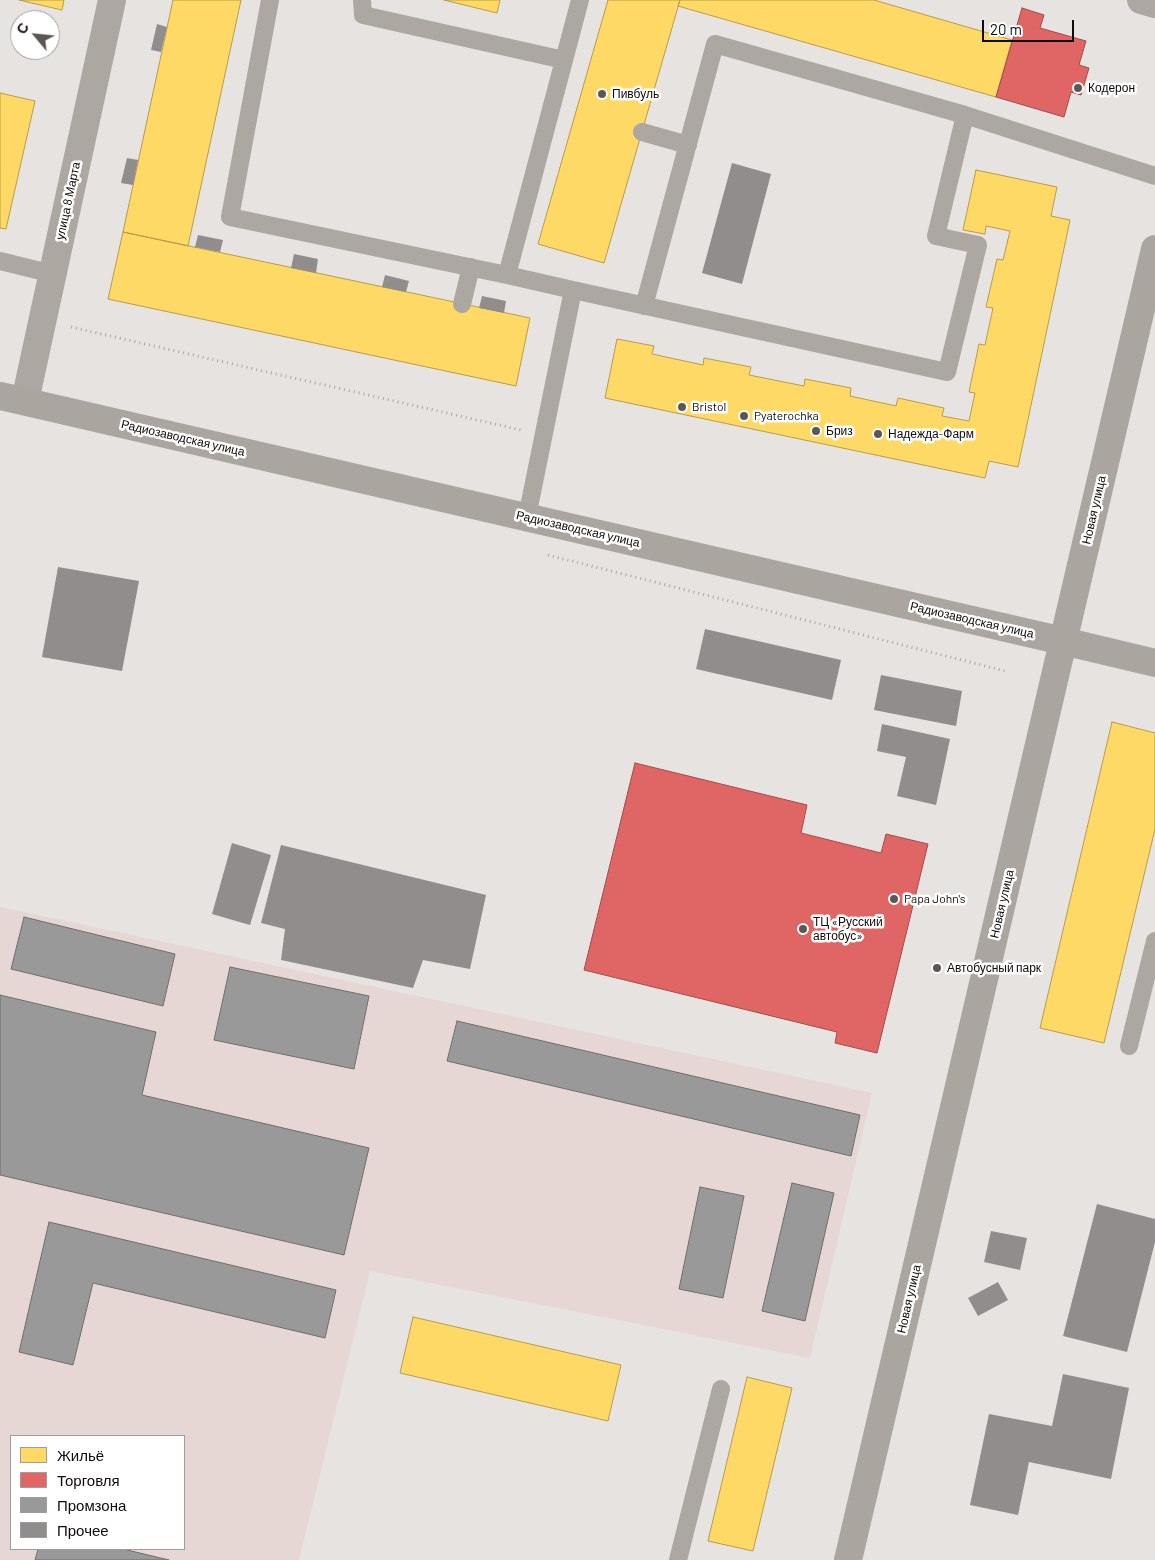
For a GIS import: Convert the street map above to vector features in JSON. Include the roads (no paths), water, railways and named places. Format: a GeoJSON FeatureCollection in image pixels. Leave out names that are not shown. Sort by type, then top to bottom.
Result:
{"type":"FeatureCollection","features":[{"type":"Feature","properties":{"kind":"street","name":"улица 8 Марта"},"geometry":{"type":"LineString","coordinates":[[12,398],[42,320],[112,0]]}},
{"type":"Feature","properties":{"kind":"street"},"geometry":{"type":"LineString","coordinates":[[1140,0],[1155,4]]}},
{"type":"Feature","properties":{"kind":"street","name":"Новая улица"},"geometry":{"type":"LineString","coordinates":[[848,1560],[1155,249]]}},
{"type":"Feature","properties":{"kind":"street","name":"Радиозаводская улица"},"geometry":{"type":"LineString","coordinates":[[12,398],[1155,663]]}},
{"type":"Feature","properties":{"kind":"lane"},"geometry":{"type":"LineString","coordinates":[[270,0],[230,218],[508,274],[644,306],[947,372],[978,246],[936,236],[965,115]]}},
{"type":"Feature","properties":{"kind":"lane"},"geometry":{"type":"LineString","coordinates":[[362,0],[363,14],[564,60]]}},
{"type":"Feature","properties":{"kind":"lane"},"geometry":{"type":"LineString","coordinates":[[508,274],[580,0]]}},
{"type":"Feature","properties":{"kind":"lane"},"geometry":{"type":"LineString","coordinates":[[644,306],[716,44],[965,115],[1155,176]]}},
{"type":"Feature","properties":{"kind":"lane"},"geometry":{"type":"LineString","coordinates":[[642,132],[688,145]]}},
{"type":"Feature","properties":{"kind":"lane"},"geometry":{"type":"LineString","coordinates":[[0,261],[53,274]]}},
{"type":"Feature","properties":{"kind":"lane"},"geometry":{"type":"LineString","coordinates":[[462,304],[471,267]]}},
{"type":"Feature","properties":{"kind":"lane"},"geometry":{"type":"LineString","coordinates":[[528,517],[573,290]]}},
{"type":"Feature","properties":{"kind":"lane"},"geometry":{"type":"LineString","coordinates":[[1130,1046],[1155,941]]}},
{"type":"Feature","properties":{"kind":"lane"},"geometry":{"type":"LineString","coordinates":[[678,1560],[721,1388]]}},
{"type":"Feature","properties":{"kind":"place","name":"Кодерон"},"geometry":{"type":"Point","coordinates":[1078,88]}},
{"type":"Feature","properties":{"kind":"place","name":"Пивбуль"},"geometry":{"type":"Point","coordinates":[602,94]}},
{"type":"Feature","properties":{"kind":"place","name":"Bristol"},"geometry":{"type":"Point","coordinates":[682,407]}},
{"type":"Feature","properties":{"kind":"place","name":"Pyaterochka"},"geometry":{"type":"Point","coordinates":[744,416]}},
{"type":"Feature","properties":{"kind":"place","name":"Бриз"},"geometry":{"type":"Point","coordinates":[816,431]}},
{"type":"Feature","properties":{"kind":"place","name":"Надежда-Фарм"},"geometry":{"type":"Point","coordinates":[878,434]}},
{"type":"Feature","properties":{"kind":"place","name":"Papa John's"},"geometry":{"type":"Point","coordinates":[894,899]}},
{"type":"Feature","properties":{"kind":"place","name":"ТЦ «Русский автобус»"},"geometry":{"type":"Point","coordinates":[803,929]}},
{"type":"Feature","properties":{"kind":"place","name":"Автобусный парк"},"geometry":{"type":"Point","coordinates":[937,968]}}]}
